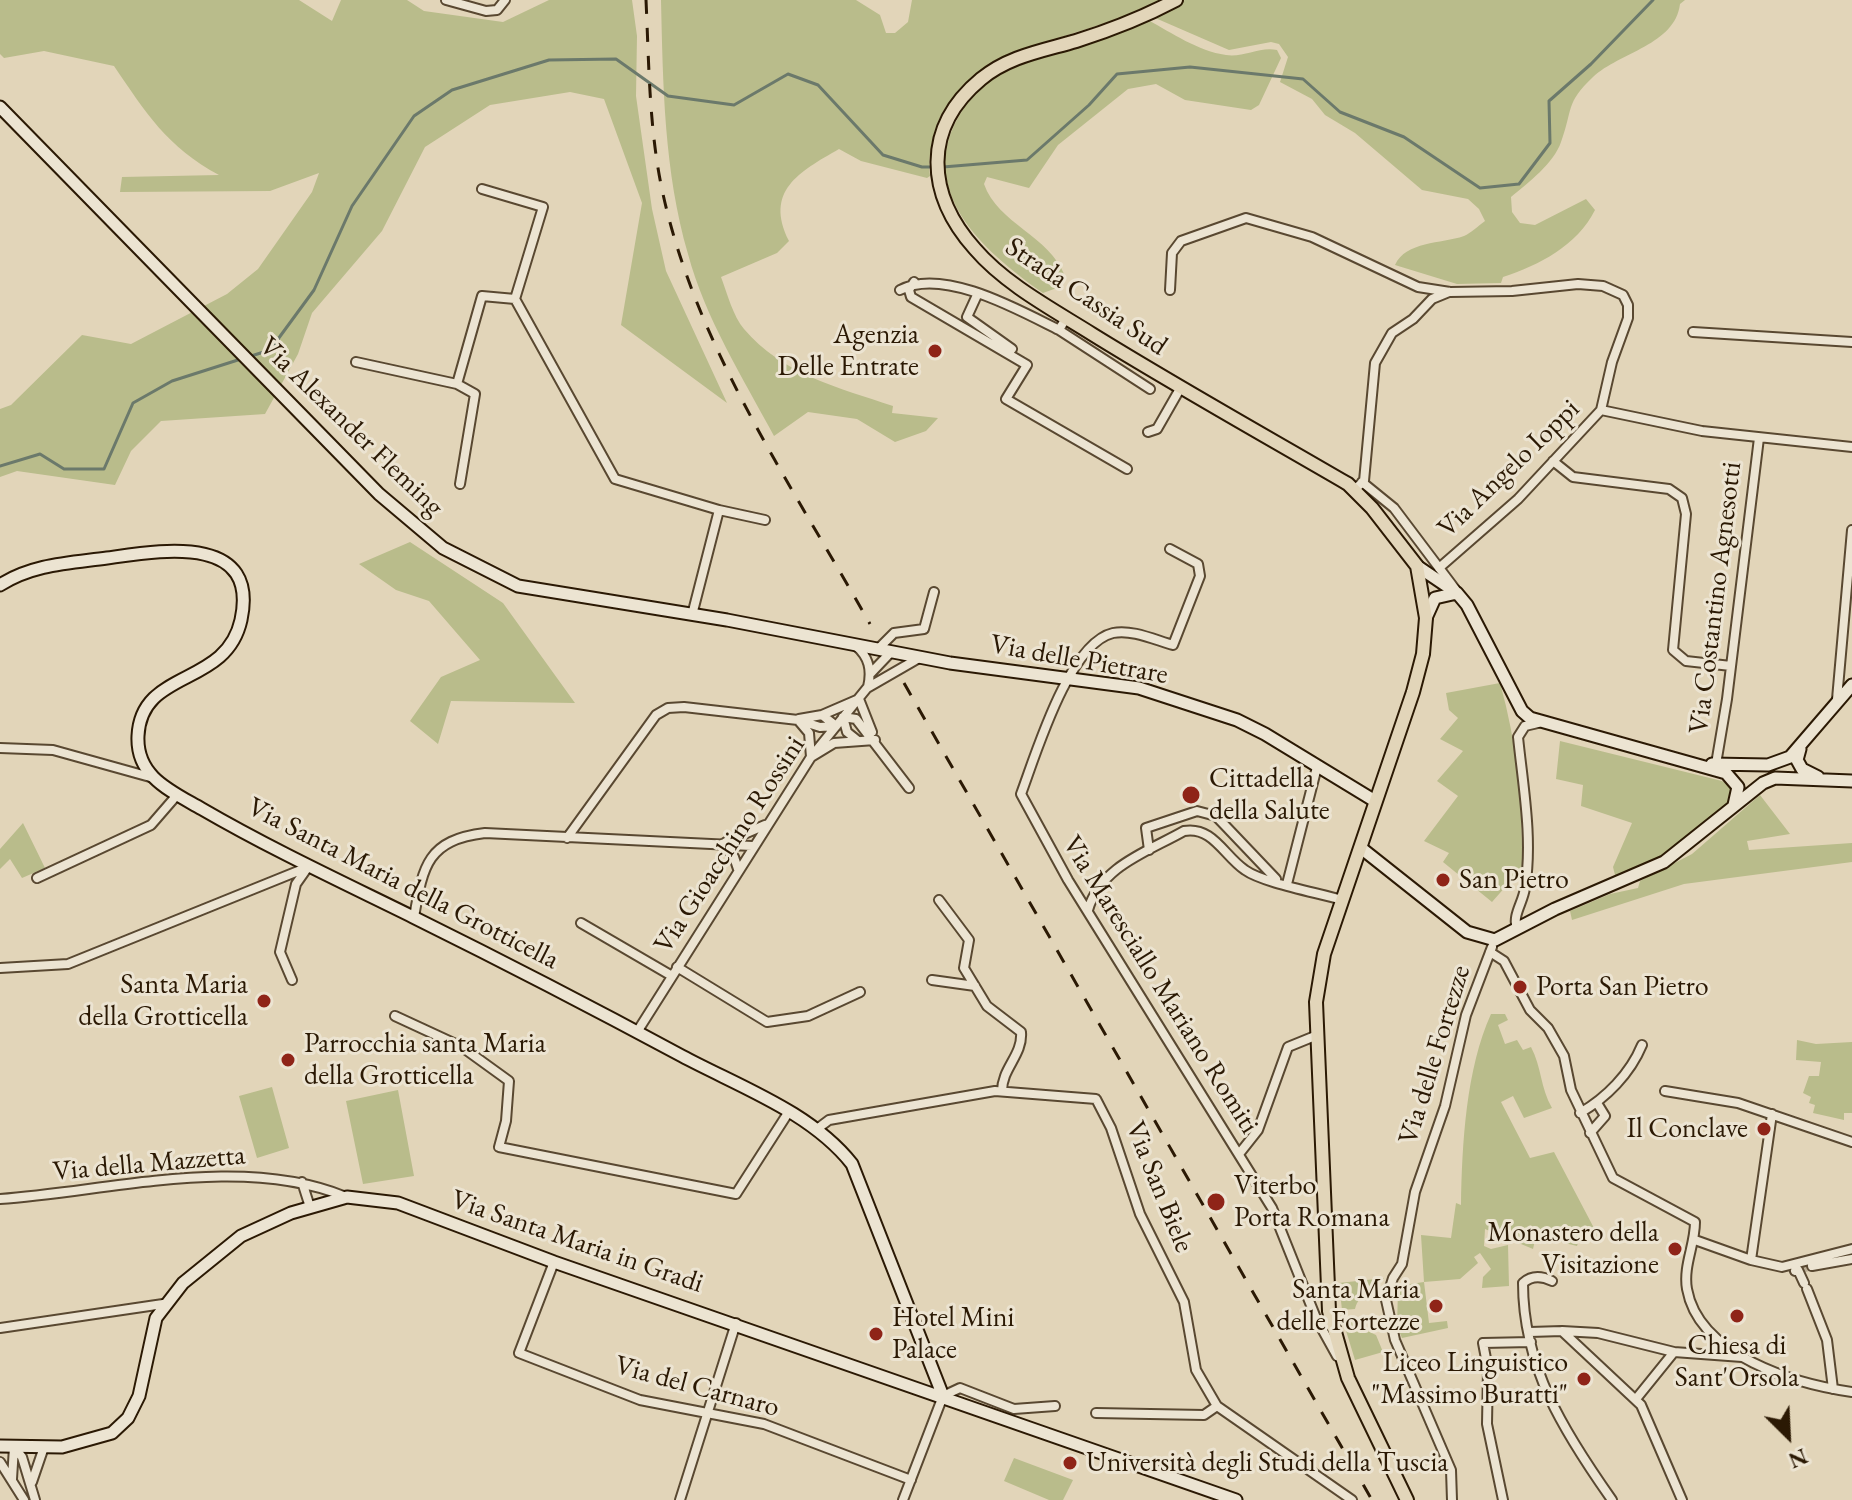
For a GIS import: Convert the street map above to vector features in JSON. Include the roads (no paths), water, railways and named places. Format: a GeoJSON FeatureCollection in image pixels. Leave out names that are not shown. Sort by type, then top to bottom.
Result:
{"type":"FeatureCollection","features":[{"type":"Feature","properties":{"kind":"main road","name":"Strada Cassia Sud"},"geometry":{"type":"LineString","coordinates":[[1176,0],[1146,16],[1000,65],[966,93],[939,138],[935,156],[938,176],[952,214],[974,248],[991,266],[1066,318],[1181,387],[1358,486],[1417,566]]}},
{"type":"Feature","properties":{"kind":"main road","name":"Via Alexander Fleming"},"geometry":{"type":"LineString","coordinates":[[0,107],[294,408],[417,529],[471,563],[518,586],[851,644]]}},
{"type":"Feature","properties":{"kind":"main road"},"geometry":{"type":"LineString","coordinates":[[0,585],[44,566],[167,549],[202,551],[237,576],[243,601],[233,644],[216,662],[166,687],[144,710],[139,724],[139,752],[150,777]]}},
{"type":"Feature","properties":{"kind":"main road"},"geometry":{"type":"LineString","coordinates":[[1417,566],[1457,593],[1489,644],[1522,711],[1539,723],[1726,773],[1735,780],[1739,793],[1734,806]]}},
{"type":"Feature","properties":{"kind":"main road"},"geometry":{"type":"LineString","coordinates":[[1407,1500],[1346,1371],[1329,1311],[1315,1036],[1319,972],[1419,674],[1426,618],[1417,566]]}},
{"type":"Feature","properties":{"kind":"main road"},"geometry":{"type":"LineString","coordinates":[[1426,618],[1435,598],[1457,593]]}},
{"type":"Feature","properties":{"kind":"main road","name":"Via delle Pietrare"},"geometry":{"type":"LineString","coordinates":[[851,644],[919,658],[1139,688],[1237,720],[1375,801]]}},
{"type":"Feature","properties":{"kind":"main road"},"geometry":{"type":"LineString","coordinates":[[1822,779],[1802,769],[1797,760],[1800,748],[1837,699],[1852,685]]}},
{"type":"Feature","properties":{"kind":"main road"},"geometry":{"type":"LineString","coordinates":[[1696,763],[1768,765],[1800,748]]}},
{"type":"Feature","properties":{"kind":"main road","name":"Via Santa Maria della Grotticella"},"geometry":{"type":"LineString","coordinates":[[150,777],[308,867],[414,917],[637,1032],[817,1129],[835,1143],[852,1164],[943,1396]]}},
{"type":"Feature","properties":{"kind":"main road"},"geometry":{"type":"LineString","coordinates":[[1361,848],[1467,932],[1493,946],[1517,929],[1664,862],[1688,847],[1763,783],[1775,778],[1852,781]]}},
{"type":"Feature","properties":{"kind":"main road","name":"Via Santa Maria in Gradi"},"geometry":{"type":"LineString","coordinates":[[0,1446],[44,1447],[86,1443],[112,1433],[128,1418],[139,1396],[152,1332],[163,1304],[214,1255],[241,1236],[310,1207],[347,1197],[398,1203],[554,1262],[1236,1500]]}},
{"type":"Feature","properties":{"kind":"street"},"geometry":{"type":"LineString","coordinates":[[446,0],[486,11],[497,10],[505,0]]}},
{"type":"Feature","properties":{"kind":"street"},"geometry":{"type":"LineString","coordinates":[[482,189],[543,207],[515,299],[615,479],[719,510],[765,520]]}},
{"type":"Feature","properties":{"kind":"street","name":"Via Angelo Ioppi"},"geometry":{"type":"LineString","coordinates":[[1170,290],[1172,253],[1181,241],[1246,218],[1312,237],[1418,287],[1450,292],[1512,291],[1578,284],[1603,286],[1623,295],[1628,305],[1628,318],[1612,362],[1601,410],[1518,499],[1439,568]]}},
{"type":"Feature","properties":{"kind":"street"},"geometry":{"type":"LineString","coordinates":[[914,282],[909,290],[911,297],[1027,365],[1006,399],[1127,469]]}},
{"type":"Feature","properties":{"kind":"street"},"geometry":{"type":"LineString","coordinates":[[900,290],[914,282],[995,298],[1059,330],[1150,389]]}},
{"type":"Feature","properties":{"kind":"street"},"geometry":{"type":"LineString","coordinates":[[1450,292],[1432,299],[1413,319],[1392,333],[1375,363],[1358,486],[1394,508],[1457,593]]}},
{"type":"Feature","properties":{"kind":"street"},"geometry":{"type":"LineString","coordinates":[[978,293],[967,317],[1012,349]]}},
{"type":"Feature","properties":{"kind":"street"},"geometry":{"type":"LineString","coordinates":[[457,384],[482,296],[515,299]]}},
{"type":"Feature","properties":{"kind":"street"},"geometry":{"type":"LineString","coordinates":[[1059,330],[1066,318]]}},
{"type":"Feature","properties":{"kind":"street"},"geometry":{"type":"LineString","coordinates":[[1693,332],[1852,342]]}},
{"type":"Feature","properties":{"kind":"street"},"geometry":{"type":"LineString","coordinates":[[356,362],[457,384],[475,394],[460,484]]}},
{"type":"Feature","properties":{"kind":"street"},"geometry":{"type":"LineString","coordinates":[[1150,434],[1181,387]]}},
{"type":"Feature","properties":{"kind":"street"},"geometry":{"type":"LineString","coordinates":[[1601,410],[1702,431],[1852,447]]}},
{"type":"Feature","properties":{"kind":"street","name":"Via Costantino Agnesotti"},"geometry":{"type":"LineString","coordinates":[[1716,764],[1759,438]]}},
{"type":"Feature","properties":{"kind":"street"},"geometry":{"type":"LineString","coordinates":[[1553,461],[1573,477],[1669,489],[1682,498],[1686,514],[1673,650],[1686,661],[1731,666]]}},
{"type":"Feature","properties":{"kind":"street"},"geometry":{"type":"LineString","coordinates":[[692,615],[719,510]]}},
{"type":"Feature","properties":{"kind":"street"},"geometry":{"type":"LineString","coordinates":[[1837,699],[1852,530]]}},
{"type":"Feature","properties":{"kind":"street"},"geometry":{"type":"LineString","coordinates":[[1066,679],[1077,660],[1110,633],[1127,632],[1173,645],[1200,576],[1198,564],[1170,549]]}},
{"type":"Feature","properties":{"kind":"street"},"geometry":{"type":"LineString","coordinates":[[878,649],[894,633],[924,629],[934,592]]}},
{"type":"Feature","properties":{"kind":"street"},"geometry":{"type":"LineString","coordinates":[[851,644],[864,653],[871,673]]}},
{"type":"Feature","properties":{"kind":"street"},"geometry":{"type":"LineString","coordinates":[[867,688],[871,673],[891,652]]}},
{"type":"Feature","properties":{"kind":"street"},"geometry":{"type":"LineString","coordinates":[[881,678],[891,652]]}},
{"type":"Feature","properties":{"kind":"street"},"geometry":{"type":"LineString","coordinates":[[867,688],[919,658]]}},
{"type":"Feature","properties":{"kind":"street","name":"Via Maresciallo Mariano Romiti"},"geometry":{"type":"LineString","coordinates":[[1066,679],[1021,794],[1088,910],[1283,1228],[1316,1318],[1346,1371]]}},
{"type":"Feature","properties":{"kind":"street","name":"Via Gioacchino Rossini"},"geometry":{"type":"LineString","coordinates":[[637,1032],[766,824],[811,757],[867,688]]}},
{"type":"Feature","properties":{"kind":"street"},"geometry":{"type":"LineString","coordinates":[[798,720],[822,715],[859,699],[875,740]]}},
{"type":"Feature","properties":{"kind":"street"},"geometry":{"type":"LineString","coordinates":[[567,838],[656,715],[668,708],[798,720],[820,727],[836,726]]}},
{"type":"Feature","properties":{"kind":"street"},"geometry":{"type":"LineString","coordinates":[[822,715],[836,726]]}},
{"type":"Feature","properties":{"kind":"street"},"geometry":{"type":"LineString","coordinates":[[857,740],[847,732],[843,717],[856,719],[909,788]]}},
{"type":"Feature","properties":{"kind":"street"},"geometry":{"type":"LineString","coordinates":[[798,720],[809,733],[811,757],[834,743],[875,740]]}},
{"type":"Feature","properties":{"kind":"street"},"geometry":{"type":"LineString","coordinates":[[1517,929],[1513,919],[1526,881],[1526,817],[1518,737],[1525,726],[1539,723]]}},
{"type":"Feature","properties":{"kind":"street"},"geometry":{"type":"LineString","coordinates":[[0,748],[53,750],[150,777]]}},
{"type":"Feature","properties":{"kind":"street"},"geometry":{"type":"LineString","coordinates":[[1282,882],[1317,767]]}},
{"type":"Feature","properties":{"kind":"street"},"geometry":{"type":"LineString","coordinates":[[37,878],[151,825],[177,795]]}},
{"type":"Feature","properties":{"kind":"street"},"geometry":{"type":"LineString","coordinates":[[1149,850],[1146,828],[1197,811],[1216,816],[1282,882]]}},
{"type":"Feature","properties":{"kind":"street"},"geometry":{"type":"LineString","coordinates":[[721,844],[766,824]]}},
{"type":"Feature","properties":{"kind":"street"},"geometry":{"type":"LineString","coordinates":[[1088,910],[1102,879],[1149,850],[1194,829],[1206,833],[1246,872],[1342,900]]}},
{"type":"Feature","properties":{"kind":"street"},"geometry":{"type":"LineString","coordinates":[[414,917],[421,872],[428,858],[462,836],[485,833],[752,846]]}},
{"type":"Feature","properties":{"kind":"street"},"geometry":{"type":"LineString","coordinates":[[744,836],[752,846]]}},
{"type":"Feature","properties":{"kind":"street"},"geometry":{"type":"LineString","coordinates":[[721,844],[728,849],[738,869]]}},
{"type":"Feature","properties":{"kind":"street"},"geometry":{"type":"LineString","coordinates":[[0,968],[68,964],[308,867]]}},
{"type":"Feature","properties":{"kind":"street"},"geometry":{"type":"LineString","coordinates":[[292,980],[280,952],[296,884],[308,867]]}},
{"type":"Feature","properties":{"kind":"street"},"geometry":{"type":"LineString","coordinates":[[939,900],[969,940],[964,968],[987,1006],[1021,1032],[1022,1044],[1002,1077],[1002,1091]]}},
{"type":"Feature","properties":{"kind":"street"},"geometry":{"type":"LineString","coordinates":[[581,923],[672,976]]}},
{"type":"Feature","properties":{"kind":"street"},"geometry":{"type":"LineString","coordinates":[[1493,946],[1530,1010],[1548,1028],[1564,1056],[1571,1090],[1580,1113],[1613,1178],[1695,1222],[1695,1240],[1687,1264],[1687,1290],[1701,1320],[1731,1349],[1775,1374],[1852,1392]]}},
{"type":"Feature","properties":{"kind":"street","name":"Via delle Fortezze"},"geometry":{"type":"LineString","coordinates":[[1452,1500],[1451,1470],[1395,1340],[1386,1300],[1393,1278],[1402,1264],[1415,1192],[1445,1106],[1466,1015],[1493,946]]}},
{"type":"Feature","properties":{"kind":"street"},"geometry":{"type":"LineString","coordinates":[[677,967],[767,1022],[808,1016],[860,992]]}},
{"type":"Feature","properties":{"kind":"street"},"geometry":{"type":"LineString","coordinates":[[932,980],[975,986]]}},
{"type":"Feature","properties":{"kind":"street"},"geometry":{"type":"LineString","coordinates":[[395,1016],[462,1047],[509,1081],[506,1121],[499,1147],[736,1194],[788,1113]]}},
{"type":"Feature","properties":{"kind":"street"},"geometry":{"type":"LineString","coordinates":[[1239,1154],[1258,1130],[1288,1047],[1315,1036]]}},
{"type":"Feature","properties":{"kind":"street"},"geometry":{"type":"LineString","coordinates":[[1580,1113],[1597,1103],[1631,1070],[1642,1045]]}},
{"type":"Feature","properties":{"kind":"street","name":"Via San Biele"},"geometry":{"type":"LineString","coordinates":[[817,1129],[829,1120],[1002,1091],[1096,1099],[1101,1104],[1140,1214],[1184,1302],[1196,1370],[1217,1406],[1352,1500]]}},
{"type":"Feature","properties":{"kind":"street"},"geometry":{"type":"LineString","coordinates":[[1665,1091],[1738,1103],[1852,1142]]}},
{"type":"Feature","properties":{"kind":"street"},"geometry":{"type":"LineString","coordinates":[[1590,1133],[1605,1116],[1597,1103]]}},
{"type":"Feature","properties":{"kind":"street"},"geometry":{"type":"LineString","coordinates":[[1748,1259],[1772,1114]]}},
{"type":"Feature","properties":{"kind":"street","name":"Via della Mazzetta"},"geometry":{"type":"LineString","coordinates":[[0,1199],[234,1174],[302,1182],[347,1197]]}},
{"type":"Feature","properties":{"kind":"street"},"geometry":{"type":"LineString","coordinates":[[302,1182],[310,1207]]}},
{"type":"Feature","properties":{"kind":"street"},"geometry":{"type":"LineString","coordinates":[[1695,1240],[1748,1259],[1782,1267],[1852,1249]]}},
{"type":"Feature","properties":{"kind":"street"},"geometry":{"type":"LineString","coordinates":[[1812,1266],[1852,1259]]}},
{"type":"Feature","properties":{"kind":"street","name":"Via del Carnaro"},"geometry":{"type":"LineString","coordinates":[[554,1262],[519,1353],[640,1400],[764,1424],[911,1480]]}},
{"type":"Feature","properties":{"kind":"street"},"geometry":{"type":"LineString","coordinates":[[1799,1270],[1830,1349],[1833,1389]]}},
{"type":"Feature","properties":{"kind":"street"},"geometry":{"type":"LineString","coordinates":[[1552,1281],[1544,1277],[1528,1279],[1523,1283],[1523,1321],[1531,1337],[1542,1385],[1556,1415],[1612,1500]]}},
{"type":"Feature","properties":{"kind":"street"},"geometry":{"type":"LineString","coordinates":[[0,1328],[119,1314],[163,1304]]}},
{"type":"Feature","properties":{"kind":"street"},"geometry":{"type":"LineString","coordinates":[[680,1500],[736,1323]]}},
{"type":"Feature","properties":{"kind":"street"},"geometry":{"type":"LineString","coordinates":[[1503,1500],[1487,1424],[1488,1369],[1483,1343],[1562,1331],[1598,1333],[1674,1352],[1742,1357]]}},
{"type":"Feature","properties":{"kind":"street"},"geometry":{"type":"LineString","coordinates":[[1562,1331],[1636,1399],[1682,1500]]}},
{"type":"Feature","properties":{"kind":"street"},"geometry":{"type":"LineString","coordinates":[[1636,1399],[1674,1352]]}},
{"type":"Feature","properties":{"kind":"street"},"geometry":{"type":"LineString","coordinates":[[903,1500],[943,1396],[960,1388],[1014,1409],[1055,1406]]}},
{"type":"Feature","properties":{"kind":"street"},"geometry":{"type":"LineString","coordinates":[[1096,1413],[1204,1415],[1217,1406]]}},
{"type":"Feature","properties":{"kind":"street"},"geometry":{"type":"LineString","coordinates":[[12,1480],[14,1447]]}},
{"type":"Feature","properties":{"kind":"street"},"geometry":{"type":"LineString","coordinates":[[14,1447],[32,1482],[35,1500]]}},
{"type":"Feature","properties":{"kind":"street"},"geometry":{"type":"LineString","coordinates":[[32,1482],[44,1447]]}},
{"type":"Feature","properties":{"kind":"street"},"geometry":{"type":"LineString","coordinates":[[0,1462],[24,1500]]}},
{"type":"Feature","properties":{"kind":"waterway"},"geometry":{"type":"LineString","coordinates":[[943,167],[1027,160],[1089,105],[1117,74],[1190,67],[1303,79],[1340,112],[1404,137],[1480,188],[1519,184],[1550,143],[1549,101],[1591,64],[1653,0]]}},
{"type":"Feature","properties":{"kind":"waterway"},"geometry":{"type":"LineString","coordinates":[[248,357],[270,350],[314,290],[352,206],[414,116],[452,90],[549,60],[616,59],[668,96],[734,105],[788,74],[818,85],[883,155],[922,167],[935,167]]}},
{"type":"Feature","properties":{"kind":"waterway"},"geometry":{"type":"LineString","coordinates":[[0,466],[40,454],[64,469],[104,469],[133,403],[172,381],[241,359]]}},
{"type":"Feature","properties":{"kind":"tunnel"},"geometry":{"type":"LineString","coordinates":[[1802,1269],[1812,1266]]}},
{"type":"Feature","properties":{"kind":"railway"},"geometry":{"type":"LineString","coordinates":[[646,0],[655,146],[663,194],[678,251],[699,307],[750,416],[870,624]]}},
{"type":"Feature","properties":{"kind":"railway"},"geometry":{"type":"LineString","coordinates":[[904,683],[1372,1500]]}},
{"type":"Feature","properties":{"kind":"place","name":"Agenzia Delle Entrate"},"geometry":{"type":"Point","coordinates":[935,351]}},
{"type":"Feature","properties":{"kind":"place","name":"Cittadella della Salute"},"geometry":{"type":"Point","coordinates":[1191,795]}},
{"type":"Feature","properties":{"kind":"place","name":"San Pietro"},"geometry":{"type":"Point","coordinates":[1443,880]}},
{"type":"Feature","properties":{"kind":"place","name":"Porta San Pietro"},"geometry":{"type":"Point","coordinates":[1520,987]}},
{"type":"Feature","properties":{"kind":"place","name":"Santa Maria della Grotticella"},"geometry":{"type":"Point","coordinates":[264,1001]}},
{"type":"Feature","properties":{"kind":"place","name":"Parrocchia santa Maria della Grotticella"},"geometry":{"type":"Point","coordinates":[288,1060]}},
{"type":"Feature","properties":{"kind":"place","name":"Il Conclave"},"geometry":{"type":"Point","coordinates":[1764,1129]}},
{"type":"Feature","properties":{"kind":"place","name":"Viterbo Porta Romana"},"geometry":{"type":"Point","coordinates":[1216,1202]}},
{"type":"Feature","properties":{"kind":"place","name":"Monastero della Visitazione"},"geometry":{"type":"Point","coordinates":[1675,1249]}},
{"type":"Feature","properties":{"kind":"place","name":"Santa Maria delle Fortezze"},"geometry":{"type":"Point","coordinates":[1436,1306]}},
{"type":"Feature","properties":{"kind":"place","name":"Chiesa di Sant'Orsola"},"geometry":{"type":"Point","coordinates":[1737,1316]}},
{"type":"Feature","properties":{"kind":"place","name":"Hotel Mini Palace"},"geometry":{"type":"Point","coordinates":[876,1334]}},
{"type":"Feature","properties":{"kind":"place","name":"Liceo Linguistico \"Massimo Buratti\""},"geometry":{"type":"Point","coordinates":[1584,1379]}},
{"type":"Feature","properties":{"kind":"place","name":"Università degli Studi della Tuscia"},"geometry":{"type":"Point","coordinates":[1070,1463]}}]}
